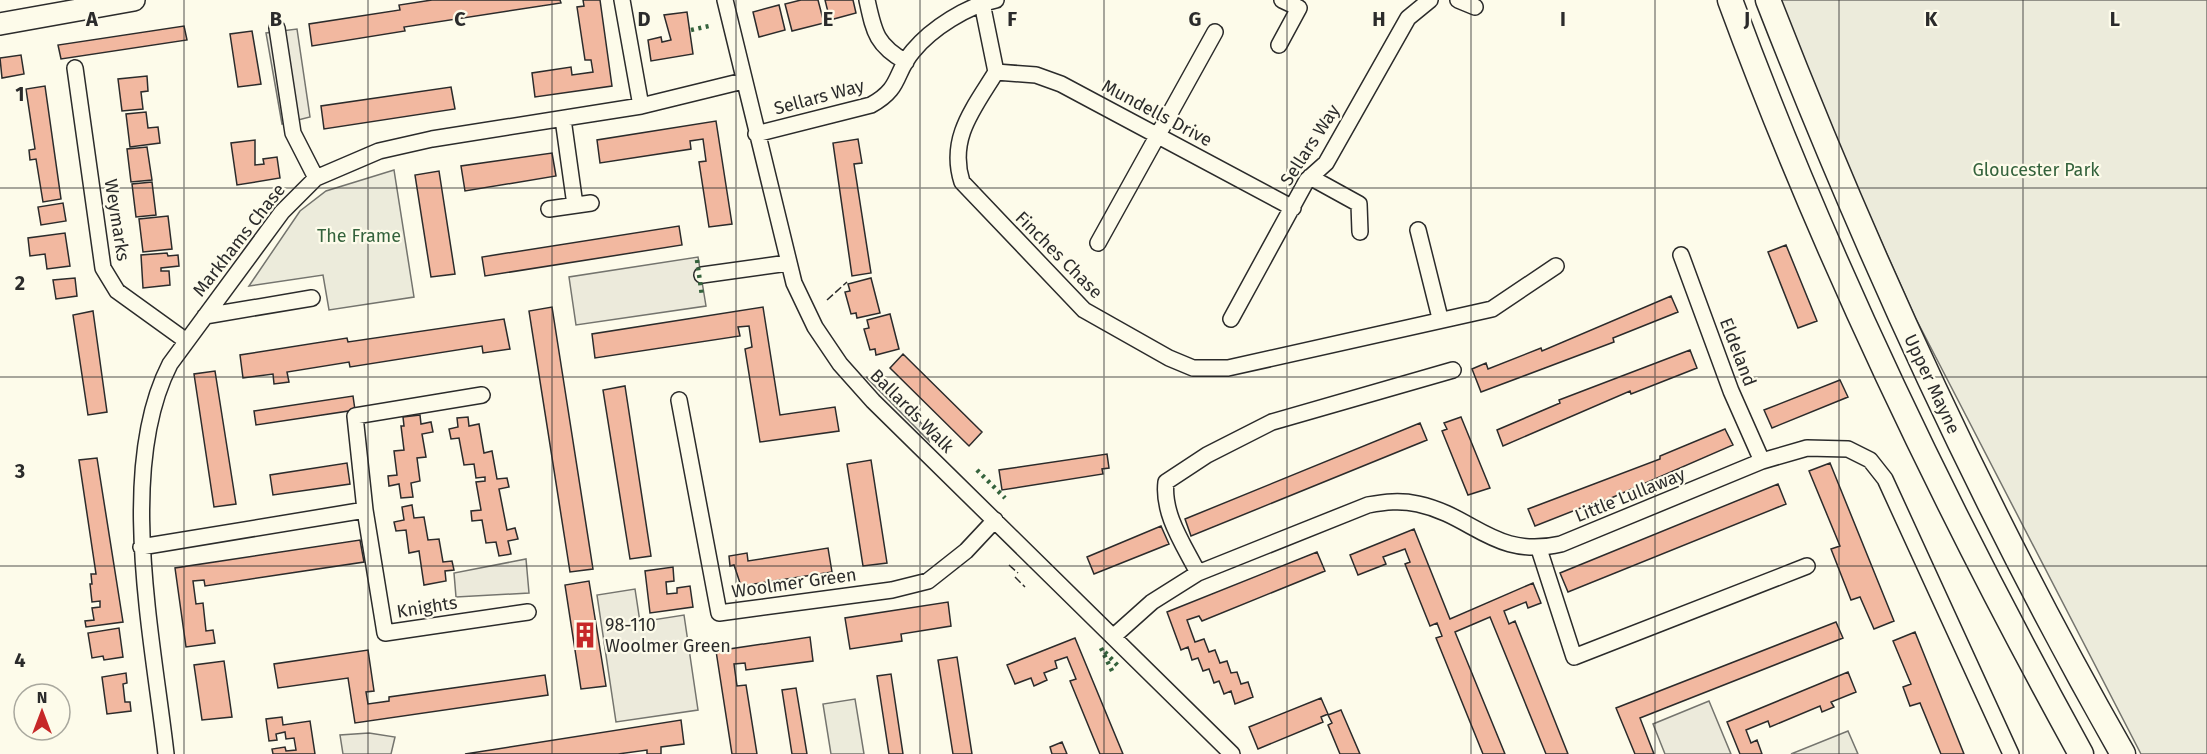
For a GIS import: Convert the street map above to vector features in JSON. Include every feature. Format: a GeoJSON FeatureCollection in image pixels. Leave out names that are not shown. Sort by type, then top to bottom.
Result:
{"type":"FeatureCollection","features":[{"type":"Feature","properties":{"kind":"main road"},"geometry":{"type":"LineString","coordinates":[[0,24],[134,0]]}},
{"type":"Feature","properties":{"kind":"main road","name":"Upper Mayne"},"geometry":{"type":"LineString","coordinates":[[1730,0],[1802,182],[1898,400],[1955,518],[2081,754]]}},
{"type":"Feature","properties":{"kind":"main road","name":"Upper Mayne"},"geometry":{"type":"LineString","coordinates":[[1768,0],[1819,131],[1913,344],[1997,521],[2123,754]]}},
{"type":"Feature","properties":{"kind":"street"},"geometry":{"type":"LineString","coordinates":[[622,0],[641,106]]}},
{"type":"Feature","properties":{"kind":"street","name":"Ballards Walk"},"geometry":{"type":"LineString","coordinates":[[725,0],[788,263],[815,327],[840,364],[873,401],[1232,754]]}},
{"type":"Feature","properties":{"kind":"street"},"geometry":{"type":"LineString","coordinates":[[867,0],[874,34],[889,52],[906,62]]}},
{"type":"Feature","properties":{"kind":"street"},"geometry":{"type":"LineString","coordinates":[[1279,45],[1299,8],[1282,0]]}},
{"type":"Feature","properties":{"kind":"street","name":"Sellars Way"},"geometry":{"type":"LineString","coordinates":[[1230,319],[1310,177],[1326,163],[1408,18],[1430,0]]}},
{"type":"Feature","properties":{"kind":"street"},"geometry":{"type":"LineString","coordinates":[[1458,0],[1475,7]]}},
{"type":"Feature","properties":{"kind":"street"},"geometry":{"type":"LineString","coordinates":[[989,1],[996,72]]}},
{"type":"Feature","properties":{"kind":"street","name":"Sellars Way"},"geometry":{"type":"LineString","coordinates":[[756,134],[871,105],[886,97],[913,51],[930,35],[989,1]]}},
{"type":"Feature","properties":{"kind":"street"},"geometry":{"type":"LineString","coordinates":[[277,28],[293,133],[316,178]]}},
{"type":"Feature","properties":{"kind":"street"},"geometry":{"type":"LineString","coordinates":[[1098,243],[1215,32]]}},
{"type":"Feature","properties":{"kind":"street","name":"Weymarks"},"geometry":{"type":"LineString","coordinates":[[75,68],[103,268],[117,291],[185,340]]}},
{"type":"Feature","properties":{"kind":"street","name":"Mundells Drive"},"geometry":{"type":"LineString","coordinates":[[996,72],[1036,75],[1061,84],[1293,208]]}},
{"type":"Feature","properties":{"kind":"street","name":"Finches Chase"},"geometry":{"type":"LineString","coordinates":[[996,72],[960,135],[957,166],[962,182],[1084,310],[1123,334],[1193,368],[1228,368],[1440,318],[1492,309],[1556,266]]}},
{"type":"Feature","properties":{"kind":"street","name":"Markhams Chase"},"geometry":{"type":"LineString","coordinates":[[166,754],[141,547],[146,439],[160,384],[185,340],[282,212],[316,178],[379,151],[641,106],[744,81]]}},
{"type":"Feature","properties":{"kind":"street"},"geometry":{"type":"LineString","coordinates":[[563,119],[575,206]]}},
{"type":"Feature","properties":{"kind":"street"},"geometry":{"type":"LineString","coordinates":[[1310,177],[1359,204],[1360,232]]}},
{"type":"Feature","properties":{"kind":"street"},"geometry":{"type":"LineString","coordinates":[[549,209],[591,203]]}},
{"type":"Feature","properties":{"kind":"street"},"geometry":{"type":"LineString","coordinates":[[1418,230],[1440,318]]}},
{"type":"Feature","properties":{"kind":"street","name":"Eldeland"},"geometry":{"type":"LineString","coordinates":[[1681,255],[1731,391],[1762,461]]}},
{"type":"Feature","properties":{"kind":"street"},"geometry":{"type":"LineString","coordinates":[[702,275],[788,263]]}},
{"type":"Feature","properties":{"kind":"street"},"geometry":{"type":"LineString","coordinates":[[205,316],[312,298]]}},
{"type":"Feature","properties":{"kind":"street"},"geometry":{"type":"LineString","coordinates":[[1198,573],[1167,511],[1166,482],[1207,454],[1272,422],[1454,370]]}},
{"type":"Feature","properties":{"kind":"street","name":"Knights"},"geometry":{"type":"LineString","coordinates":[[482,395],[355,416],[365,510],[385,633],[528,612]]}},
{"type":"Feature","properties":{"kind":"street","name":"Woolmer Green"},"geometry":{"type":"LineString","coordinates":[[679,400],[719,613],[892,590],[928,581],[966,551],[995,520]]}},
{"type":"Feature","properties":{"kind":"street","name":"Little Lullaway"},"geometry":{"type":"LineString","coordinates":[[1114,636],[1152,602],[1198,573],[1368,505],[1396,501],[1420,504],[1499,541],[1539,549],[1561,544],[1762,461],[1807,448],[1848,449],[1870,460],[1885,478],[2011,754]]}},
{"type":"Feature","properties":{"kind":"street"},"geometry":{"type":"LineString","coordinates":[[141,547],[365,510]]}},
{"type":"Feature","properties":{"kind":"street"},"geometry":{"type":"LineString","coordinates":[[1539,549],[1574,657],[1807,566]]}},
{"type":"Feature","properties":{"kind":"green space","name":"Gloucester Park"},"geometry":{"type":"Polygon","coordinates":[[[1778,0],[2207,0],[2207,754],[2141,754],[1915,317],[1814,91],[1778,0]]]}},
{"type":"Feature","properties":{"kind":"green space","name":"The Frame"},"geometry":{"type":"Polygon","coordinates":[[[394,170],[414,297],[329,310],[323,275],[249,286],[300,211],[326,191],[394,170]]]}},
{"type":"Feature","properties":{"kind":"green space"},"geometry":{"type":"Polygon","coordinates":[[[855,699],[864,754],[831,754],[823,704],[855,699]]]}},
{"type":"Feature","properties":{"kind":"green space"},"geometry":{"type":"Polygon","coordinates":[[[1848,731],[1858,754],[1791,754],[1848,731]]]}},
{"type":"Feature","properties":{"kind":"shaded area"},"geometry":{"type":"Polygon","coordinates":[[[297,29],[310,117],[282,124],[266,33],[297,29]]]}},
{"type":"Feature","properties":{"kind":"shaded area"},"geometry":{"type":"Polygon","coordinates":[[[698,257],[706,306],[576,325],[569,277],[698,257]]]}},
{"type":"Feature","properties":{"kind":"shaded area"},"geometry":{"type":"Polygon","coordinates":[[[866,377],[882,383],[926,428],[929,441],[866,377]]]}},
{"type":"Feature","properties":{"kind":"shaded area"},"geometry":{"type":"Polygon","coordinates":[[[526,559],[529,593],[456,597],[454,573],[526,559]]]}},
{"type":"Feature","properties":{"kind":"shaded area"},"geometry":{"type":"Polygon","coordinates":[[[635,589],[640,622],[684,615],[698,710],[616,722],[597,595],[635,589]]]}},
{"type":"Feature","properties":{"kind":"shaded area"},"geometry":{"type":"Polygon","coordinates":[[[1709,701],[1731,754],[1665,754],[1653,724],[1709,701]]]}},
{"type":"Feature","properties":{"kind":"shaded area"},"geometry":{"type":"Polygon","coordinates":[[[369,733],[395,737],[391,754],[343,754],[340,735],[369,733]]]}},
{"type":"Feature","properties":{"kind":"building"},"geometry":{"type":"Polygon","coordinates":[[[432,0],[560,0],[561,3],[404,27],[405,31],[312,46],[309,24],[400,10],[399,5],[432,0]]]}},
{"type":"Feature","properties":{"kind":"building"},"geometry":{"type":"Polygon","coordinates":[[[583,0],[600,0],[612,86],[535,97],[532,73],[571,67],[572,75],[593,72],[591,60],[585,60],[577,7],[584,6],[583,0]]]}},
{"type":"Feature","properties":{"kind":"building"},"geometry":{"type":"Polygon","coordinates":[[[801,0],[818,0],[824,23],[792,31],[785,4],[801,0]]]}},
{"type":"Feature","properties":{"kind":"building"},"geometry":{"type":"Polygon","coordinates":[[[825,0],[853,0],[856,13],[830,20],[825,0]]]}},
{"type":"Feature","properties":{"kind":"building"},"geometry":{"type":"Polygon","coordinates":[[[779,5],[785,30],[759,37],[753,12],[779,5]]]}},
{"type":"Feature","properties":{"kind":"building"},"geometry":{"type":"Polygon","coordinates":[[[687,12],[693,54],[651,61],[648,40],[661,37],[662,42],[671,40],[664,15],[687,12]]]}},
{"type":"Feature","properties":{"kind":"building"},"geometry":{"type":"Polygon","coordinates":[[[184,26],[187,40],[61,59],[58,45],[184,26]]]}},
{"type":"Feature","properties":{"kind":"building"},"geometry":{"type":"Polygon","coordinates":[[[252,31],[261,84],[238,87],[230,34],[252,31]]]}},
{"type":"Feature","properties":{"kind":"building"},"geometry":{"type":"Polygon","coordinates":[[[21,55],[24,74],[2,78],[0,58],[21,55]]]}},
{"type":"Feature","properties":{"kind":"building"},"geometry":{"type":"Polygon","coordinates":[[[147,76],[148,91],[141,92],[143,109],[122,111],[118,79],[147,76]]]}},
{"type":"Feature","properties":{"kind":"building"},"geometry":{"type":"Polygon","coordinates":[[[45,86],[61,199],[43,202],[36,159],[30,160],[29,150],[35,149],[26,89],[45,86]]]}},
{"type":"Feature","properties":{"kind":"building"},"geometry":{"type":"Polygon","coordinates":[[[451,87],[455,109],[324,129],[321,106],[451,87]]]}},
{"type":"Feature","properties":{"kind":"building"},"geometry":{"type":"Polygon","coordinates":[[[146,112],[148,128],[158,127],[160,143],[130,147],[126,114],[146,112]]]}},
{"type":"Feature","properties":{"kind":"building"},"geometry":{"type":"Polygon","coordinates":[[[716,121],[732,224],[709,227],[699,162],[706,161],[703,139],[690,141],[691,149],[600,163],[597,140],[716,121]]]}},
{"type":"Feature","properties":{"kind":"building"},"geometry":{"type":"Polygon","coordinates":[[[858,139],[862,163],[854,164],[871,273],[852,276],[833,143],[858,139]]]}},
{"type":"Feature","properties":{"kind":"building"},"geometry":{"type":"Polygon","coordinates":[[[255,140],[255,165],[264,164],[263,159],[277,157],[280,178],[237,185],[231,143],[255,140]]]}},
{"type":"Feature","properties":{"kind":"building"},"geometry":{"type":"Polygon","coordinates":[[[147,147],[152,180],[131,182],[127,149],[147,147]]]}},
{"type":"Feature","properties":{"kind":"building"},"geometry":{"type":"Polygon","coordinates":[[[552,153],[556,176],[465,191],[461,166],[552,153]]]}},
{"type":"Feature","properties":{"kind":"building"},"geometry":{"type":"Polygon","coordinates":[[[439,171],[455,274],[431,277],[415,175],[439,171]]]}},
{"type":"Feature","properties":{"kind":"building"},"geometry":{"type":"Polygon","coordinates":[[[152,182],[156,215],[136,217],[132,184],[152,182]]]}},
{"type":"Feature","properties":{"kind":"building"},"geometry":{"type":"Polygon","coordinates":[[[63,203],[66,221],[41,225],[38,207],[63,203]]]}},
{"type":"Feature","properties":{"kind":"building"},"geometry":{"type":"Polygon","coordinates":[[[168,216],[172,249],[143,252],[139,219],[168,216]]]}},
{"type":"Feature","properties":{"kind":"building"},"geometry":{"type":"Polygon","coordinates":[[[679,226],[682,245],[485,276],[482,257],[679,226]]]}},
{"type":"Feature","properties":{"kind":"building"},"geometry":{"type":"Polygon","coordinates":[[[65,233],[70,266],[47,269],[45,254],[30,256],[28,238],[65,233]]]}},
{"type":"Feature","properties":{"kind":"building"},"geometry":{"type":"Polygon","coordinates":[[[1786,245],[1817,321],[1798,328],[1768,252],[1786,245]]]}},
{"type":"Feature","properties":{"kind":"building"},"geometry":{"type":"Polygon","coordinates":[[[167,253],[168,256],[178,255],[179,266],[161,268],[161,271],[169,271],[170,285],[143,288],[141,255],[167,253]]]}},
{"type":"Feature","properties":{"kind":"building"},"geometry":{"type":"Polygon","coordinates":[[[75,278],[77,296],[56,299],[53,280],[75,278]]]}},
{"type":"Feature","properties":{"kind":"building"},"geometry":{"type":"Polygon","coordinates":[[[871,278],[880,313],[857,318],[856,313],[851,314],[845,292],[850,291],[848,284],[871,278]]]}},
{"type":"Feature","properties":{"kind":"building"},"geometry":{"type":"Polygon","coordinates":[[[1671,296],[1678,312],[1613,338],[1614,342],[1481,392],[1472,369],[1486,363],[1488,369],[1541,348],[1542,351],[1671,296]]]}},
{"type":"Feature","properties":{"kind":"building"},"geometry":{"type":"Polygon","coordinates":[[[552,307],[593,569],[570,572],[529,311],[552,307]]]}},
{"type":"Feature","properties":{"kind":"building"},"geometry":{"type":"Polygon","coordinates":[[[763,307],[780,415],[835,407],[839,431],[760,442],[745,349],[752,347],[749,326],[738,327],[740,336],[595,358],[592,334],[763,307]]]}},
{"type":"Feature","properties":{"kind":"building"},"geometry":{"type":"Polygon","coordinates":[[[93,311],[107,412],[88,415],[73,315],[93,311]]]}},
{"type":"Feature","properties":{"kind":"building"},"geometry":{"type":"Polygon","coordinates":[[[890,314],[899,349],[876,355],[875,349],[870,350],[864,329],[869,328],[867,320],[890,314]]]}},
{"type":"Feature","properties":{"kind":"building"},"geometry":{"type":"Polygon","coordinates":[[[504,319],[510,349],[483,353],[482,346],[350,367],[349,362],[287,372],[289,382],[274,384],[273,374],[243,378],[240,355],[347,338],[348,342],[504,319]]]}},
{"type":"Feature","properties":{"kind":"building"},"geometry":{"type":"Polygon","coordinates":[[[1690,350],[1697,368],[1631,394],[1630,391],[1503,446],[1497,430],[1560,403],[1559,400],[1690,350]]]}},
{"type":"Feature","properties":{"kind":"building"},"geometry":{"type":"Polygon","coordinates":[[[903,354],[982,432],[969,446],[890,368],[903,354]]]}},
{"type":"Feature","properties":{"kind":"building"},"geometry":{"type":"Polygon","coordinates":[[[215,371],[236,504],[214,507],[194,374],[215,371]]]}},
{"type":"Feature","properties":{"kind":"building"},"geometry":{"type":"Polygon","coordinates":[[[1840,380],[1848,397],[1772,428],[1764,410],[1840,380]]]}},
{"type":"Feature","properties":{"kind":"building"},"geometry":{"type":"Polygon","coordinates":[[[625,386],[651,556],[630,559],[603,390],[625,386]]]}},
{"type":"Feature","properties":{"kind":"building"},"geometry":{"type":"Polygon","coordinates":[[[353,396],[355,410],[256,425],[254,411],[353,396]]]}},
{"type":"Feature","properties":{"kind":"building"},"geometry":{"type":"Polygon","coordinates":[[[420,415],[421,424],[431,422],[433,432],[422,434],[426,457],[417,458],[420,481],[411,483],[413,497],[401,498],[399,484],[389,486],[388,476],[397,475],[394,451],[404,450],[401,426],[404,426],[403,417],[420,415]]]}},
{"type":"Feature","properties":{"kind":"building"},"geometry":{"type":"Polygon","coordinates":[[[468,417],[469,426],[479,424],[484,453],[492,451],[497,479],[507,478],[509,487],[499,489],[507,530],[515,528],[518,539],[508,541],[511,554],[499,556],[496,542],[486,543],[482,520],[472,521],[471,511],[481,510],[476,482],[485,481],[485,477],[476,478],[474,464],[464,465],[459,438],[451,439],[449,429],[458,427],[457,418],[468,417]]]}},
{"type":"Feature","properties":{"kind":"building"},"geometry":{"type":"Polygon","coordinates":[[[1461,417],[1490,488],[1468,495],[1442,431],[1447,429],[1444,423],[1461,417]]]}},
{"type":"Feature","properties":{"kind":"building"},"geometry":{"type":"Polygon","coordinates":[[[1420,423],[1427,440],[1191,536],[1185,519],[1420,423]]]}},
{"type":"Feature","properties":{"kind":"building"},"geometry":{"type":"Polygon","coordinates":[[[1725,429],[1733,445],[1602,502],[1601,500],[1535,526],[1528,509],[1660,459],[1660,456],[1725,429]]]}},
{"type":"Feature","properties":{"kind":"building"},"geometry":{"type":"Polygon","coordinates":[[[1107,454],[1109,468],[1102,469],[1103,474],[1002,490],[999,470],[1107,454]]]}},
{"type":"Feature","properties":{"kind":"building"},"geometry":{"type":"Polygon","coordinates":[[[97,458],[123,622],[86,627],[85,621],[94,620],[92,608],[100,607],[100,601],[92,602],[91,574],[96,574],[79,460],[97,458]]]}},
{"type":"Feature","properties":{"kind":"building"},"geometry":{"type":"Polygon","coordinates":[[[871,460],[887,563],[863,566],[847,464],[871,460]]]}},
{"type":"Feature","properties":{"kind":"building"},"geometry":{"type":"Polygon","coordinates":[[[347,463],[350,484],[273,495],[270,475],[347,463]]]}},
{"type":"Feature","properties":{"kind":"building"},"geometry":{"type":"Polygon","coordinates":[[[1830,463],[1894,621],[1874,629],[1860,597],[1851,600],[1831,549],[1840,546],[1809,471],[1830,463]]]}},
{"type":"Feature","properties":{"kind":"building"},"geometry":{"type":"Polygon","coordinates":[[[1778,484],[1786,504],[1568,592],[1560,573],[1778,484]]]}},
{"type":"Feature","properties":{"kind":"building"},"geometry":{"type":"Polygon","coordinates":[[[412,505],[414,518],[424,517],[428,540],[439,539],[443,562],[452,561],[454,570],[445,571],[446,581],[424,585],[419,551],[409,553],[406,530],[396,531],[394,522],[404,520],[402,507],[412,505]]]}},
{"type":"Feature","properties":{"kind":"building"},"geometry":{"type":"Polygon","coordinates":[[[1161,526],[1169,544],[1094,574],[1087,557],[1161,526]]]}},
{"type":"Feature","properties":{"kind":"building"},"geometry":{"type":"Polygon","coordinates":[[[1414,529],[1450,619],[1533,583],[1541,603],[1528,608],[1526,602],[1504,611],[1509,624],[1515,621],[1568,754],[1546,754],[1490,617],[1455,632],[1505,754],[1483,754],[1436,638],[1442,636],[1437,623],[1430,626],[1405,564],[1410,562],[1405,549],[1383,557],[1386,564],[1358,575],[1350,555],[1414,529]]]}},
{"type":"Feature","properties":{"kind":"building"},"geometry":{"type":"Polygon","coordinates":[[[360,540],[364,562],[205,586],[204,580],[193,581],[196,604],[203,603],[206,631],[213,630],[215,643],[186,647],[175,568],[360,540]]]}},
{"type":"Feature","properties":{"kind":"building"},"geometry":{"type":"Polygon","coordinates":[[[828,548],[832,572],[741,586],[734,565],[730,566],[729,556],[747,553],[748,561],[828,548]]]}},
{"type":"Feature","properties":{"kind":"building"},"geometry":{"type":"Polygon","coordinates":[[[1317,552],[1325,571],[1202,621],[1199,616],[1187,620],[1195,642],[1204,639],[1209,652],[1215,650],[1220,663],[1227,661],[1231,673],[1237,672],[1241,684],[1248,682],[1253,697],[1235,704],[1231,691],[1224,694],[1219,681],[1214,683],[1209,669],[1203,671],[1198,658],[1192,660],[1188,647],[1181,650],[1167,612],[1317,552]]]}},
{"type":"Feature","properties":{"kind":"building"},"geometry":{"type":"Polygon","coordinates":[[[673,567],[674,581],[666,582],[667,594],[677,593],[677,588],[690,586],[693,607],[650,613],[645,571],[673,567]]]}},
{"type":"Feature","properties":{"kind":"building","name":"98-110 Woolmer Green"},"geometry":{"type":"Polygon","coordinates":[[[589,581],[606,686],[581,689],[565,585],[589,581]]]}},
{"type":"Feature","properties":{"kind":"building"},"geometry":{"type":"Polygon","coordinates":[[[948,602],[951,626],[901,634],[902,641],[850,649],[845,618],[948,602]]]}},
{"type":"Feature","properties":{"kind":"building"},"geometry":{"type":"Polygon","coordinates":[[[1836,622],[1843,638],[1640,718],[1654,754],[1635,754],[1616,708],[1836,622]]]}},
{"type":"Feature","properties":{"kind":"building"},"geometry":{"type":"Polygon","coordinates":[[[119,628],[123,657],[104,660],[103,656],[92,658],[88,633],[119,628]]]}},
{"type":"Feature","properties":{"kind":"building"},"geometry":{"type":"Polygon","coordinates":[[[1915,632],[1964,754],[1941,754],[1920,703],[1910,706],[1903,687],[1911,684],[1893,641],[1915,632]]]}},
{"type":"Feature","properties":{"kind":"building"},"geometry":{"type":"Polygon","coordinates":[[[810,637],[813,661],[746,670],[745,663],[734,664],[737,686],[746,685],[757,754],[732,754],[716,651],[810,637]]]}},
{"type":"Feature","properties":{"kind":"building"},"geometry":{"type":"Polygon","coordinates":[[[1075,638],[1123,754],[1100,754],[1070,681],[1076,679],[1067,657],[1055,661],[1057,668],[1044,673],[1047,680],[1034,686],[1031,678],[1015,684],[1007,665],[1075,638]]]}},
{"type":"Feature","properties":{"kind":"building"},"geometry":{"type":"Polygon","coordinates":[[[368,650],[374,691],[366,692],[368,704],[389,701],[389,697],[545,675],[548,695],[355,723],[348,678],[278,688],[274,664],[368,650]]]}},
{"type":"Feature","properties":{"kind":"building"},"geometry":{"type":"Polygon","coordinates":[[[957,657],[972,754],[953,754],[938,660],[957,657]]]}},
{"type":"Feature","properties":{"kind":"building"},"geometry":{"type":"Polygon","coordinates":[[[224,661],[232,717],[202,720],[194,665],[224,661]]]}},
{"type":"Feature","properties":{"kind":"building"},"geometry":{"type":"Polygon","coordinates":[[[1848,672],[1856,692],[1831,702],[1834,707],[1822,712],[1820,706],[1770,727],[1768,721],[1746,730],[1751,743],[1757,740],[1762,754],[1740,754],[1727,722],[1848,672]]]}},
{"type":"Feature","properties":{"kind":"building"},"geometry":{"type":"Polygon","coordinates":[[[126,673],[127,683],[123,684],[125,702],[130,702],[131,711],[107,714],[102,677],[126,673]]]}},
{"type":"Feature","properties":{"kind":"building"},"geometry":{"type":"Polygon","coordinates":[[[891,674],[903,754],[889,754],[877,676],[891,674]]]}},
{"type":"Feature","properties":{"kind":"building"},"geometry":{"type":"Polygon","coordinates":[[[796,688],[807,754],[792,754],[782,690],[796,688]]]}},
{"type":"Feature","properties":{"kind":"building"},"geometry":{"type":"Polygon","coordinates":[[[1321,698],[1328,714],[1321,717],[1323,722],[1258,749],[1249,727],[1321,698]]]}},
{"type":"Feature","properties":{"kind":"building"},"geometry":{"type":"Polygon","coordinates":[[[1341,710],[1360,754],[1340,754],[1328,725],[1332,723],[1328,715],[1341,710]]]}},
{"type":"Feature","properties":{"kind":"building"},"geometry":{"type":"Polygon","coordinates":[[[282,717],[283,725],[310,721],[315,754],[273,754],[272,749],[285,747],[286,751],[296,750],[294,738],[286,739],[285,732],[276,734],[277,740],[269,741],[266,719],[282,717]]]}},
{"type":"Feature","properties":{"kind":"building"},"geometry":{"type":"Polygon","coordinates":[[[681,720],[684,744],[661,747],[661,754],[647,754],[647,750],[618,754],[465,754],[681,720]]]}},
{"type":"Feature","properties":{"kind":"building"},"geometry":{"type":"Polygon","coordinates":[[[1062,742],[1067,754],[1052,754],[1050,747],[1062,742]]]}},
{"type":"Feature","properties":{"kind":"hedge"},"geometry":{"type":"LineString","coordinates":[[691,30],[709,26]]}},
{"type":"Feature","properties":{"kind":"hedge"},"geometry":{"type":"LineString","coordinates":[[697,260],[702,296]]}},
{"type":"Feature","properties":{"kind":"hedge"},"geometry":{"type":"LineString","coordinates":[[977,470],[1005,498]]}},
{"type":"Feature","properties":{"kind":"hedge"},"geometry":{"type":"LineString","coordinates":[[1101,648],[1113,673]]}},
{"type":"Feature","properties":{"kind":"hedge"},"geometry":{"type":"LineString","coordinates":[[1105,652],[1120,668]]}},
{"type":"Feature","properties":{"kind":"fence"},"geometry":{"type":"LineString","coordinates":[[827,300],[847,282]]}},
{"type":"Feature","properties":{"kind":"fence"},"geometry":{"type":"LineString","coordinates":[[1009,565],[1018,573]]}},
{"type":"Feature","properties":{"kind":"fence"},"geometry":{"type":"LineString","coordinates":[[1015,577],[1025,587]]}},
{"type":"Feature","properties":{"kind":"place","name":"98-110 Woolmer Green"},"geometry":{"type":"Point","coordinates":[585,635]}}]}
